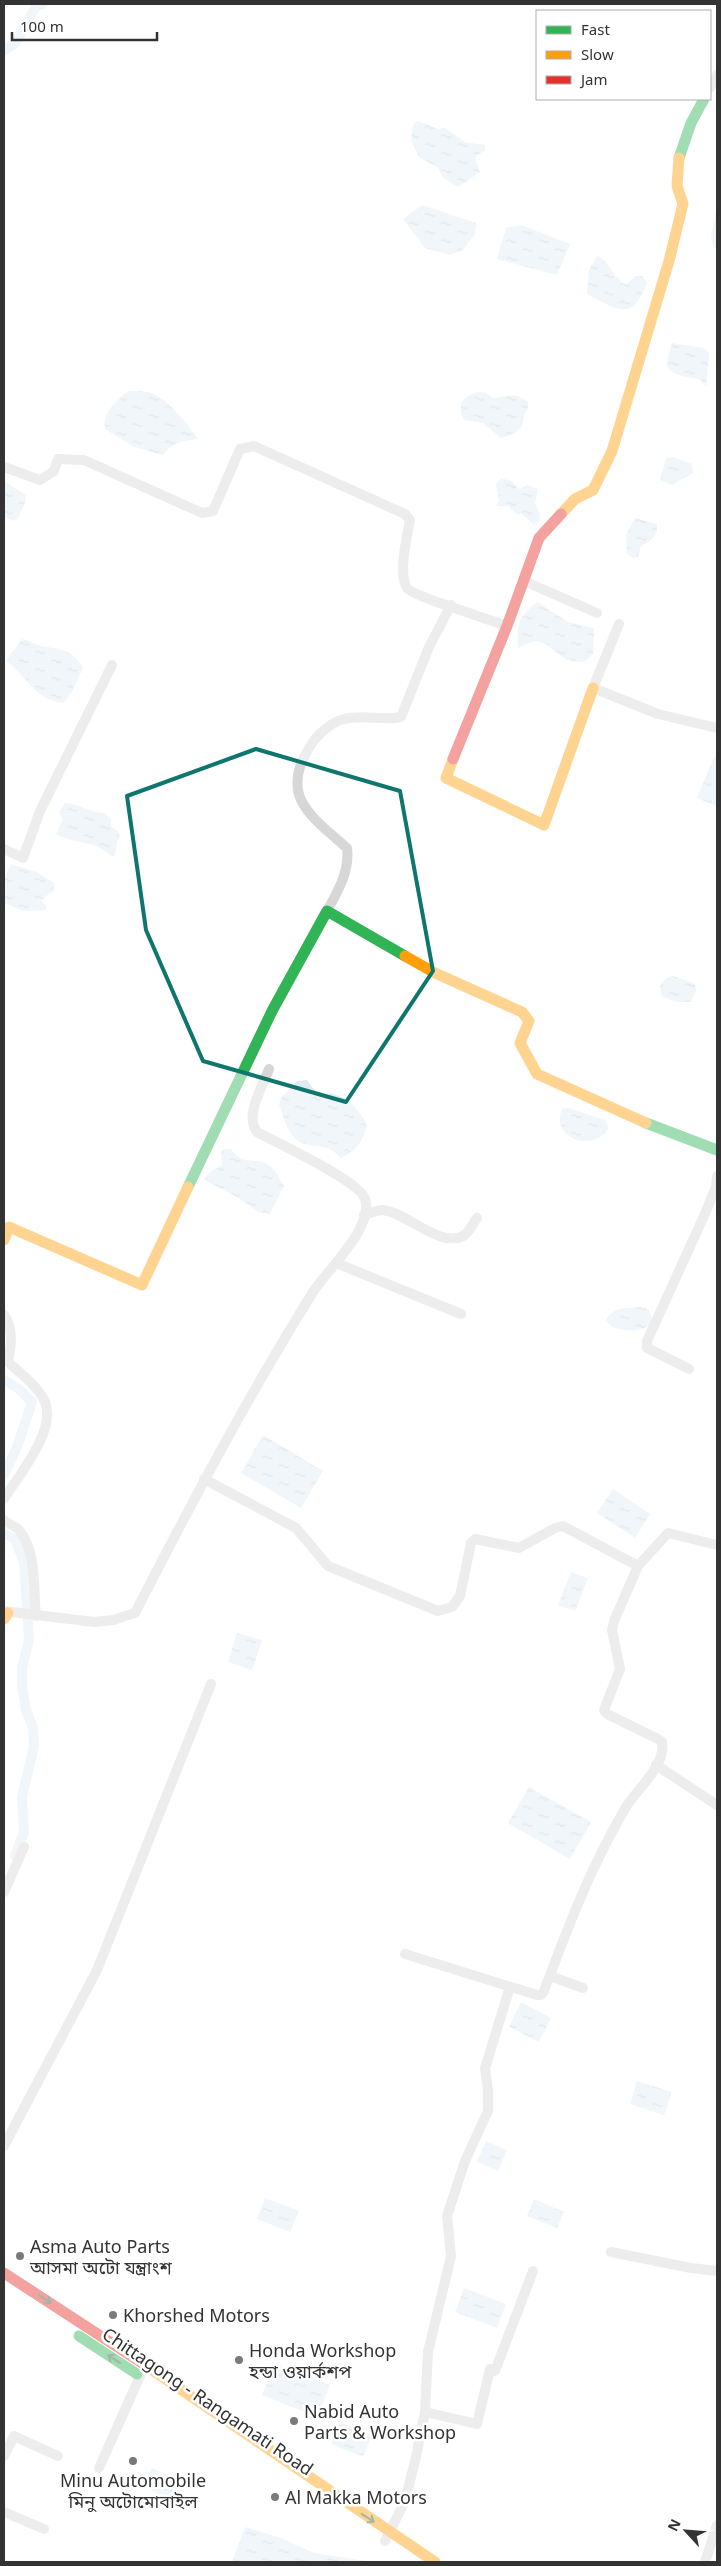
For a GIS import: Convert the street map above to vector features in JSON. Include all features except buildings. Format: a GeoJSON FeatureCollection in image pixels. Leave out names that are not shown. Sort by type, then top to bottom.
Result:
{"type":"FeatureCollection","features":[{"type":"Feature","properties":{"kind":"main road"},"geometry":{"type":"LineString","coordinates":[[593,688],[544,825],[446,778],[507,626],[539,538],[575,499],[593,490],[612,451],[669,261],[683,204],[677,186],[679,156],[691,123],[703,100]]}},
{"type":"Feature","properties":{"kind":"main road"},"geometry":{"type":"LineString","coordinates":[[4,1240],[9,1227],[142,1285],[272,1011],[327,911],[435,973],[522,1012],[529,1021],[520,1043],[537,1074],[670,1134],[717,1150]]}},
{"type":"Feature","properties":{"kind":"main road","name":"Chittagong - Rangamati Road"},"geometry":{"type":"LineString","coordinates":[[4,2273],[119,2346],[387,2536],[416,2562]]}},
{"type":"Feature","properties":{"kind":"main road","name":"Chittagong - Rangamati Road"},"geometry":{"type":"LineString","coordinates":[[4,2287],[387,2536],[435,2562]]}},
{"type":"Feature","properties":{"kind":"street"},"geometry":{"type":"LineString","coordinates":[[711,86],[717,75]]}},
{"type":"Feature","properties":{"kind":"street"},"geometry":{"type":"LineString","coordinates":[[4,467],[40,480],[54,472],[58,459],[84,460],[202,513],[213,511],[240,448],[254,446],[405,514],[410,520],[404,554],[404,580],[408,588],[414,594],[451,605],[507,626]]}},
{"type":"Feature","properties":{"kind":"street"},"geometry":{"type":"LineString","coordinates":[[524,581],[597,613]]}},
{"type":"Feature","properties":{"kind":"street"},"geometry":{"type":"LineString","coordinates":[[327,911],[346,871],[349,858],[347,848],[319,824],[299,797],[296,782],[299,765],[314,740],[327,728],[343,719],[365,716],[389,719],[400,717],[429,646],[451,605]]}},
{"type":"Feature","properties":{"kind":"street"},"geometry":{"type":"LineString","coordinates":[[619,624],[593,688],[658,714],[717,728]]}},
{"type":"Feature","properties":{"kind":"street"},"geometry":{"type":"LineString","coordinates":[[4,849],[23,858],[40,811],[112,665]]}},
{"type":"Feature","properties":{"kind":"street"},"geometry":{"type":"LineString","coordinates":[[5,1615],[94,1622],[113,1620],[135,1613],[204,1479],[314,1290],[350,1245],[364,1215],[365,1198],[360,1191],[344,1179],[257,1132],[253,1126],[252,1116],[269,1069]]}},
{"type":"Feature","properties":{"kind":"street"},"geometry":{"type":"LineString","coordinates":[[689,1369],[647,1348],[647,1341],[704,1216],[716,1187],[717,1176]]}},
{"type":"Feature","properties":{"kind":"street"},"geometry":{"type":"LineString","coordinates":[[364,1215],[380,1210],[396,1213],[433,1233],[452,1239],[464,1235],[477,1218]]}},
{"type":"Feature","properties":{"kind":"street"},"geometry":{"type":"LineString","coordinates":[[336,1263],[461,1314]]}},
{"type":"Feature","properties":{"kind":"street"},"geometry":{"type":"LineString","coordinates":[[4,1315],[8,1320],[12,1344],[8,1362],[37,1389],[48,1411],[45,1428],[39,1444],[4,1499]]}},
{"type":"Feature","properties":{"kind":"street"},"geometry":{"type":"LineString","coordinates":[[204,1479],[296,1528],[328,1566],[438,1611],[452,1607],[460,1596],[472,1543],[475,1539],[519,1548],[555,1528],[563,1526],[638,1566]]}},
{"type":"Feature","properties":{"kind":"street"},"geometry":{"type":"LineString","coordinates":[[4,1520],[18,1529],[27,1543],[32,1564],[36,1616]]}},
{"type":"Feature","properties":{"kind":"street"},"geometry":{"type":"LineString","coordinates":[[405,1954],[541,1995],[582,1891],[600,1853],[628,1804],[656,1765],[663,1747],[662,1742],[607,1714],[604,1710],[620,1669],[612,1625],[638,1566],[668,1533],[672,1532],[717,1545]]}},
{"type":"Feature","properties":{"kind":"street"},"geometry":{"type":"LineString","coordinates":[[4,2146],[97,1970],[211,1684]]}},
{"type":"Feature","properties":{"kind":"street"},"geometry":{"type":"LineString","coordinates":[[656,1765],[717,1805]]}},
{"type":"Feature","properties":{"kind":"street"},"geometry":{"type":"LineString","coordinates":[[4,1892],[24,1847]]}},
{"type":"Feature","properties":{"kind":"street"},"geometry":{"type":"LineString","coordinates":[[550,1976],[583,1988]]}},
{"type":"Feature","properties":{"kind":"street"},"geometry":{"type":"LineString","coordinates":[[387,2536],[405,2501],[425,2412],[428,2352],[451,2256],[447,2216],[465,2161],[488,2111],[485,2068],[510,1987]]}},
{"type":"Feature","properties":{"kind":"street"},"geometry":{"type":"LineString","coordinates":[[611,2252],[691,2268],[717,2270]]}},
{"type":"Feature","properties":{"kind":"street"},"geometry":{"type":"LineString","coordinates":[[425,2412],[477,2424],[490,2369],[495,2371],[533,2272]]}},
{"type":"Feature","properties":{"kind":"street"},"geometry":{"type":"LineString","coordinates":[[99,2468],[140,2376]]}},
{"type":"Feature","properties":{"kind":"street"},"geometry":{"type":"LineString","coordinates":[[4,2456],[14,2436],[58,2456]]}},
{"type":"Feature","properties":{"kind":"street"},"geometry":{"type":"LineString","coordinates":[[4,2512],[44,2528]]}},
{"type":"Feature","properties":{"kind":"street"},"geometry":{"type":"LineString","coordinates":[[705,2562],[717,2525]]}},
{"type":"Feature","properties":{"kind":"highlighted area"},"geometry":{"type":"Polygon","coordinates":[[[256,749],[400,791],[433,971],[346,1102],[203,1061],[146,930],[127,796],[256,749]]]}},
{"type":"Feature","properties":{"kind":"water"},"geometry":{"type":"Polygon","coordinates":[[[418,121],[438,129],[445,128],[465,142],[485,145],[485,150],[475,157],[480,172],[458,187],[443,178],[438,168],[419,157],[411,141],[413,125],[418,121]]]}},
{"type":"Feature","properties":{"kind":"water"},"geometry":{"type":"Polygon","coordinates":[[[422,205],[476,223],[475,234],[462,251],[450,255],[425,248],[403,219],[422,205]]]}},
{"type":"Feature","properties":{"kind":"water"},"geometry":{"type":"Polygon","coordinates":[[[717,206],[717,249],[713,247],[711,236],[717,206]]]}},
{"type":"Feature","properties":{"kind":"water"},"geometry":{"type":"Polygon","coordinates":[[[521,225],[570,244],[557,275],[497,259],[506,228],[521,225]]]}},
{"type":"Feature","properties":{"kind":"water"},"geometry":{"type":"Polygon","coordinates":[[[597,256],[602,258],[621,282],[626,284],[636,276],[642,276],[647,282],[642,295],[630,308],[616,308],[587,294],[589,270],[597,256]]]}},
{"type":"Feature","properties":{"kind":"water"},"geometry":{"type":"Polygon","coordinates":[[[672,343],[704,348],[709,354],[706,386],[699,379],[685,377],[669,369],[666,365],[672,343]]]}},
{"type":"Feature","properties":{"kind":"water"},"geometry":{"type":"Polygon","coordinates":[[[128,391],[149,392],[156,395],[179,415],[198,439],[174,445],[163,455],[134,447],[105,429],[108,412],[114,403],[128,391]]]}},
{"type":"Feature","properties":{"kind":"water"},"geometry":{"type":"Polygon","coordinates":[[[478,392],[486,393],[493,398],[515,396],[528,402],[528,408],[519,430],[501,438],[483,423],[464,420],[461,409],[462,402],[468,396],[478,392]]]}},
{"type":"Feature","properties":{"kind":"water"},"geometry":{"type":"Polygon","coordinates":[[[673,457],[692,464],[693,473],[672,485],[660,480],[666,458],[673,457]]]}},
{"type":"Feature","properties":{"kind":"water"},"geometry":{"type":"Polygon","coordinates":[[[501,478],[511,481],[519,489],[527,485],[538,489],[535,504],[540,514],[539,521],[533,524],[521,513],[518,515],[509,506],[496,506],[499,501],[496,484],[501,478]]]}},
{"type":"Feature","properties":{"kind":"water"},"geometry":{"type":"Polygon","coordinates":[[[4,481],[26,495],[25,503],[18,519],[13,521],[4,516],[4,481]]]}},
{"type":"Feature","properties":{"kind":"water"},"geometry":{"type":"Polygon","coordinates":[[[635,518],[657,524],[657,528],[653,538],[641,546],[638,557],[633,558],[627,554],[626,535],[635,518]]]}},
{"type":"Feature","properties":{"kind":"water"},"geometry":{"type":"Polygon","coordinates":[[[537,602],[568,622],[594,628],[593,654],[584,662],[571,661],[548,645],[539,642],[533,642],[518,648],[520,621],[526,612],[537,602]]]}},
{"type":"Feature","properties":{"kind":"water"},"geometry":{"type":"Polygon","coordinates":[[[22,639],[60,649],[70,653],[79,661],[83,668],[71,694],[63,703],[44,697],[37,692],[6,661],[22,639]]]}},
{"type":"Feature","properties":{"kind":"water"},"geometry":{"type":"Polygon","coordinates":[[[714,757],[717,758],[717,806],[697,798],[714,757]]]}},
{"type":"Feature","properties":{"kind":"water"},"geometry":{"type":"Polygon","coordinates":[[[65,803],[105,813],[111,819],[111,827],[118,831],[120,837],[117,841],[115,855],[112,857],[98,847],[56,834],[63,819],[59,813],[65,803]]]}},
{"type":"Feature","properties":{"kind":"water"},"geometry":{"type":"Polygon","coordinates":[[[11,864],[36,872],[54,883],[54,890],[41,900],[46,906],[46,910],[24,911],[4,903],[4,879],[11,864]]]}},
{"type":"Feature","properties":{"kind":"water"},"geometry":{"type":"Polygon","coordinates":[[[673,976],[694,983],[697,989],[691,1002],[676,1002],[661,996],[660,986],[666,978],[673,976]]]}},
{"type":"Feature","properties":{"kind":"water"},"geometry":{"type":"Polygon","coordinates":[[[307,1080],[319,1093],[334,1094],[344,1098],[352,1104],[367,1124],[364,1135],[358,1144],[351,1152],[341,1158],[329,1149],[302,1143],[293,1136],[286,1123],[279,1104],[281,1098],[297,1081],[307,1080]]]}},
{"type":"Feature","properties":{"kind":"water"},"geometry":{"type":"Polygon","coordinates":[[[568,1108],[605,1120],[609,1128],[602,1136],[593,1140],[583,1141],[575,1139],[567,1135],[562,1128],[560,1119],[562,1109],[568,1108]]]}},
{"type":"Feature","properties":{"kind":"water"},"geometry":{"type":"Polygon","coordinates":[[[224,1149],[231,1149],[236,1155],[245,1160],[265,1163],[276,1173],[284,1186],[270,1214],[258,1212],[237,1197],[204,1180],[210,1172],[222,1165],[221,1153],[224,1149]]]}},
{"type":"Feature","properties":{"kind":"water"},"geometry":{"type":"Polygon","coordinates":[[[647,1308],[651,1316],[650,1323],[638,1330],[619,1329],[611,1326],[606,1320],[617,1310],[647,1308]]]}},
{"type":"Feature","properties":{"kind":"water"},"geometry":{"type":"Polygon","coordinates":[[[263,1435],[323,1471],[301,1508],[241,1473],[263,1435]]]}},
{"type":"Feature","properties":{"kind":"water"},"geometry":{"type":"Polygon","coordinates":[[[613,1489],[650,1514],[635,1538],[597,1513],[613,1489]]]}},
{"type":"Feature","properties":{"kind":"water"},"geometry":{"type":"Polygon","coordinates":[[[571,1572],[588,1578],[575,1611],[558,1605],[571,1572]]]}},
{"type":"Feature","properties":{"kind":"water"},"geometry":{"type":"Polygon","coordinates":[[[237,1633],[262,1640],[252,1670],[228,1662],[237,1633]]]}},
{"type":"Feature","properties":{"kind":"water"},"geometry":{"type":"Polygon","coordinates":[[[529,1787],[591,1822],[570,1859],[508,1823],[529,1787]]]}},
{"type":"Feature","properties":{"kind":"water"},"geometry":{"type":"Polygon","coordinates":[[[521,2002],[551,2018],[539,2042],[509,2027],[521,2002]]]}},
{"type":"Feature","properties":{"kind":"water"},"geometry":{"type":"Polygon","coordinates":[[[637,2081],[672,2092],[664,2115],[630,2104],[637,2081]]]}},
{"type":"Feature","properties":{"kind":"water"},"geometry":{"type":"Polygon","coordinates":[[[486,2141],[507,2150],[498,2171],[477,2162],[486,2141]]]}},
{"type":"Feature","properties":{"kind":"water"},"geometry":{"type":"Polygon","coordinates":[[[265,2198],[299,2211],[290,2232],[257,2219],[265,2198]]]}},
{"type":"Feature","properties":{"kind":"water"},"geometry":{"type":"Polygon","coordinates":[[[534,2199],[564,2212],[557,2228],[527,2216],[534,2199]]]}},
{"type":"Feature","properties":{"kind":"water"},"geometry":{"type":"Polygon","coordinates":[[[464,2288],[506,2304],[497,2328],[455,2312],[464,2288]]]}},
{"type":"Feature","properties":{"kind":"water"},"geometry":{"type":"Polygon","coordinates":[[[275,2363],[330,2385],[317,2417],[262,2395],[275,2363]]]}},
{"type":"Feature","properties":{"kind":"water"},"geometry":{"type":"Polygon","coordinates":[[[340,2422],[372,2435],[363,2457],[331,2444],[340,2422]]]}},
{"type":"Feature","properties":{"kind":"water"},"geometry":{"type":"Polygon","coordinates":[[[152,2468],[178,2480],[169,2499],[143,2486],[152,2468]]]}},
{"type":"Feature","properties":{"kind":"water"},"geometry":{"type":"Polygon","coordinates":[[[245,2527],[281,2538],[314,2553],[373,2562],[232,2562],[245,2527]]]}},
{"type":"Feature","properties":{"kind":"waterway"},"geometry":{"type":"LineString","coordinates":[[4,51],[15,43],[37,5],[43,4]]}},
{"type":"Feature","properties":{"kind":"waterway"},"geometry":{"type":"LineString","coordinates":[[4,1380],[19,1389],[32,1402],[17,1447],[4,1475]]}},
{"type":"Feature","properties":{"kind":"waterway"},"geometry":{"type":"LineString","coordinates":[[4,1533],[16,1540],[24,1563],[29,1640],[22,1668],[22,1686],[26,1710],[33,1728],[34,1746],[22,1797],[24,1832],[15,1856]]}},
{"type":"Feature","properties":{"kind":"traffic: fast"},"geometry":{"type":"LineString","coordinates":[[679,158],[691,123],[703,100]]}},
{"type":"Feature","properties":{"kind":"traffic: fast"},"geometry":{"type":"LineString","coordinates":[[188,1187],[272,1011],[327,911],[405,956]]}},
{"type":"Feature","properties":{"kind":"traffic: fast"},"geometry":{"type":"LineString","coordinates":[[646,1123],[717,1150]]}},
{"type":"Feature","properties":{"kind":"traffic: fast"},"geometry":{"type":"LineString","coordinates":[[79,2336],[137,2374]]}},
{"type":"Feature","properties":{"kind":"traffic: slow"},"geometry":{"type":"LineString","coordinates":[[561,514],[575,499],[593,490],[612,451],[669,261],[683,204],[677,186],[679,158]]}},
{"type":"Feature","properties":{"kind":"traffic: slow"},"geometry":{"type":"LineString","coordinates":[[453,759],[446,778],[544,825],[593,688]]}},
{"type":"Feature","properties":{"kind":"traffic: slow"},"geometry":{"type":"LineString","coordinates":[[405,956],[435,973],[522,1012],[529,1021],[520,1043],[537,1074],[646,1123]]}},
{"type":"Feature","properties":{"kind":"traffic: slow"},"geometry":{"type":"LineString","coordinates":[[4,1240],[9,1227],[142,1285],[188,1187]]}},
{"type":"Feature","properties":{"kind":"traffic: slow"},"geometry":{"type":"LineString","coordinates":[[4,1619],[8,1613]]}},
{"type":"Feature","properties":{"kind":"traffic: slow"},"geometry":{"type":"LineString","coordinates":[[142,2363],[435,2562]]}},
{"type":"Feature","properties":{"kind":"traffic: jam"},"geometry":{"type":"LineString","coordinates":[[453,759],[507,626],[539,538],[561,514]]}},
{"type":"Feature","properties":{"kind":"traffic: jam"},"geometry":{"type":"LineString","coordinates":[[4,2273],[142,2363]]}},
{"type":"Feature","properties":{"kind":"place","name":"Asma Auto Parts আসমা অটো যন্ত্রাংশ"},"geometry":{"type":"Point","coordinates":[20,2256]}},
{"type":"Feature","properties":{"kind":"place","name":"Khorshed Motors"},"geometry":{"type":"Point","coordinates":[113,2315]}},
{"type":"Feature","properties":{"kind":"place","name":"Honda Workshop হন্ডা ওয়ার্কশপ"},"geometry":{"type":"Point","coordinates":[239,2360]}},
{"type":"Feature","properties":{"kind":"place","name":"Nabid Auto Parts & Workshop"},"geometry":{"type":"Point","coordinates":[294,2421]}},
{"type":"Feature","properties":{"kind":"place","name":"Minu Automobile মিনু অটোমোবাইল"},"geometry":{"type":"Point","coordinates":[133,2461]}},
{"type":"Feature","properties":{"kind":"place","name":"Al Makka Motors"},"geometry":{"type":"Point","coordinates":[275,2497]}}]}
